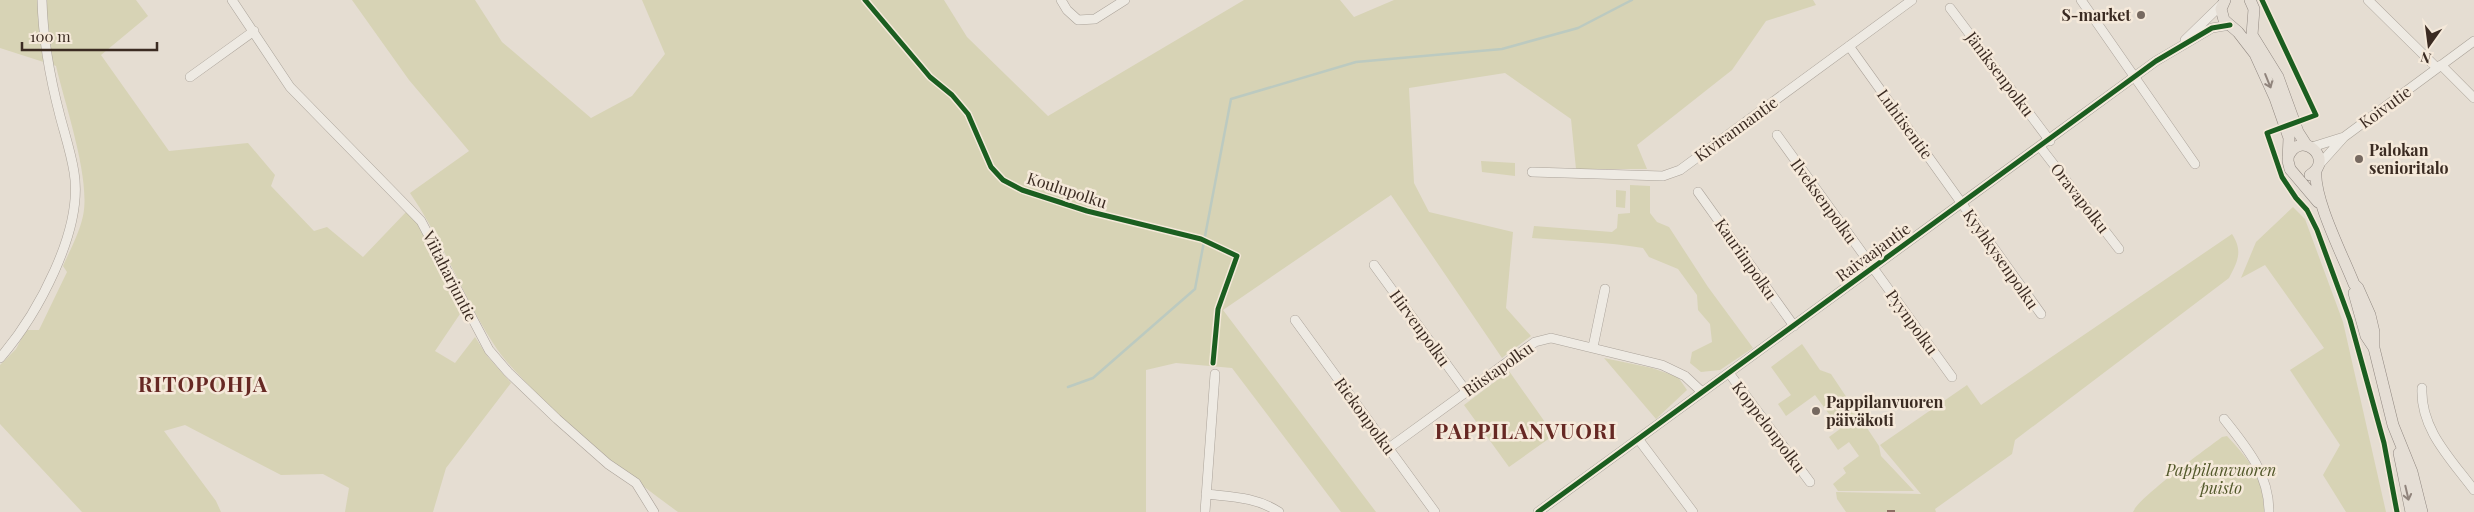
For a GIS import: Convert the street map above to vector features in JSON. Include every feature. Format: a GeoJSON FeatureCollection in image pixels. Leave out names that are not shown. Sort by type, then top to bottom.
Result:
{"type":"FeatureCollection","features":[{"type":"Feature","properties":{"kind":"main road"},"geometry":{"type":"LineString","coordinates":[[2250,0],[2254,9],[2252,35],[2278,78],[2298,132],[2318,155],[2316,185],[2354,284],[2358,288],[2370,315],[2374,332],[2374,348],[2397,439],[2411,512]]}},
{"type":"Feature","properties":{"kind":"main road"},"geometry":{"type":"LineString","coordinates":[[2223,2],[2224,20],[2231,25],[2255,54],[2265,74],[2290,145],[2288,157],[2290,169],[2296,174],[2326,214]]}},
{"type":"Feature","properties":{"kind":"main road"},"geometry":{"type":"LineString","coordinates":[[2231,25],[2244,25],[2253,16]]}},
{"type":"Feature","properties":{"kind":"main road"},"geometry":{"type":"LineString","coordinates":[[2288,157],[2295,147],[2310,146]]}},
{"type":"Feature","properties":{"kind":"main road"},"geometry":{"type":"LineString","coordinates":[[2296,174],[2309,175],[2317,168]]}},
{"type":"Feature","properties":{"kind":"main road"},"geometry":{"type":"LineString","coordinates":[[2397,439],[2412,472],[2422,512]]}},
{"type":"Feature","properties":{"kind":"street"},"geometry":{"type":"LineString","coordinates":[[0,358],[19,334],[37,303],[61,255],[74,214],[74,172],[46,52],[42,0]]}},
{"type":"Feature","properties":{"kind":"street","name":"Viitaharjuntie"},"geometry":{"type":"LineString","coordinates":[[232,0],[290,87],[421,221],[489,350],[556,419],[608,464],[636,483],[654,512]]}},
{"type":"Feature","properties":{"kind":"street"},"geometry":{"type":"LineString","coordinates":[[1061,0],[1067,10],[1078,20],[1094,19],[1125,0]]}},
{"type":"Feature","properties":{"kind":"street","name":"Kivirannantie"},"geometry":{"type":"LineString","coordinates":[[1532,172],[1663,176],[1680,170],[1912,0]]}},
{"type":"Feature","properties":{"kind":"street"},"geometry":{"type":"LineString","coordinates":[[2081,0],[2195,164]]}},
{"type":"Feature","properties":{"kind":"street"},"geometry":{"type":"LineString","coordinates":[[2368,0],[2474,98]]}},
{"type":"Feature","properties":{"kind":"street","name":"Raivaajantie"},"geometry":{"type":"LineString","coordinates":[[2175,49],[2213,14],[2223,2]]}},
{"type":"Feature","properties":{"kind":"street","name":"Jäniksenpolku"},"geometry":{"type":"LineString","coordinates":[[1950,8],[2050,141]]}},
{"type":"Feature","properties":{"kind":"street","name":"Raivaajantie"},"geometry":{"type":"LineString","coordinates":[[1538,512],[1552,508],[1702,392],[1962,203],[2041,148],[2135,76],[2175,49],[2212,28],[2231,25]]}},
{"type":"Feature","properties":{"kind":"street"},"geometry":{"type":"LineString","coordinates":[[190,76],[254,31]]}},
{"type":"Feature","properties":{"kind":"street","name":"Koivutie"},"geometry":{"type":"LineString","coordinates":[[2317,168],[2344,137],[2474,41]]}},
{"type":"Feature","properties":{"kind":"street","name":"Luhtisentie"},"geometry":{"type":"LineString","coordinates":[[1849,46],[1962,203]]}},
{"type":"Feature","properties":{"kind":"street","name":"Ilveksenpolku"},"geometry":{"type":"LineString","coordinates":[[1776,135],[1872,268]]}},
{"type":"Feature","properties":{"kind":"street","name":"Koivutie"},"geometry":{"type":"LineString","coordinates":[[2310,146],[2344,137]]}},
{"type":"Feature","properties":{"kind":"street","name":"Oravapolku"},"geometry":{"type":"LineString","coordinates":[[2041,148],[2119,249]]}},
{"type":"Feature","properties":{"kind":"street","name":"Kauriinpolku"},"geometry":{"type":"LineString","coordinates":[[1698,192],[1794,326]]}},
{"type":"Feature","properties":{"kind":"street","name":"Kyyhkysenpolku"},"geometry":{"type":"LineString","coordinates":[[1962,203],[2041,314]]}},
{"type":"Feature","properties":{"kind":"street","name":"Hirvenpolku"},"geometry":{"type":"LineString","coordinates":[[1374,265],[1466,391]]}},
{"type":"Feature","properties":{"kind":"street","name":"Pyynpolku"},"geometry":{"type":"LineString","coordinates":[[1872,268],[1952,377]]}},
{"type":"Feature","properties":{"kind":"street"},"geometry":{"type":"LineString","coordinates":[[1593,347],[1605,290]]}},
{"type":"Feature","properties":{"kind":"street","name":"Riekonpolku"},"geometry":{"type":"LineString","coordinates":[[1296,320],[1435,512]]}},
{"type":"Feature","properties":{"kind":"street","name":"Riistapolku"},"geometry":{"type":"LineString","coordinates":[[1389,448],[1535,342],[1551,338],[1662,365],[1685,376],[1702,392]]}},
{"type":"Feature","properties":{"kind":"street","name":"Koppelonpolku"},"geometry":{"type":"LineString","coordinates":[[1729,373],[1810,482]]}},
{"type":"Feature","properties":{"kind":"street"},"geometry":{"type":"LineString","coordinates":[[1205,512],[1215,374]]}},
{"type":"Feature","properties":{"kind":"street"},"geometry":{"type":"LineString","coordinates":[[2422,388],[2424,417],[2432,434],[2474,490]]}},
{"type":"Feature","properties":{"kind":"street"},"geometry":{"type":"LineString","coordinates":[[2224,419],[2252,455],[2264,476],[2270,512]]}},
{"type":"Feature","properties":{"kind":"street"},"geometry":{"type":"LineString","coordinates":[[1639,440],[1693,512]]}},
{"type":"Feature","properties":{"kind":"street"},"geometry":{"type":"LineString","coordinates":[[1206,494],[1251,498],[1266,503],[1279,512]]}},
{"type":"Feature","properties":{"kind":"green space"},"geometry":{"type":"Polygon","coordinates":[[[0,0],[136,0],[148,16],[101,55],[169,151],[248,143],[275,175],[271,186],[314,231],[327,227],[363,257],[407,211],[417,223],[462,311],[435,351],[455,363],[475,337],[488,357],[511,383],[446,468],[433,512],[345,512],[349,488],[323,474],[281,475],[185,425],[164,431],[216,501],[221,512],[82,512],[0,424],[0,365],[16,349],[26,330],[39,330],[67,272],[63,266],[79,229],[85,201],[76,142],[56,66],[0,48],[0,0]]]}},
{"type":"Feature","properties":{"kind":"green space"},"geometry":{"type":"Polygon","coordinates":[[[352,0],[475,0],[502,42],[591,118],[632,96],[665,54],[642,0],[944,0],[967,37],[1048,116],[1244,0],[1340,0],[1354,17],[1394,0],[1813,0],[1816,5],[1766,21],[1732,70],[1637,145],[1647,169],[1576,169],[1571,119],[1505,73],[1409,88],[1414,183],[1429,212],[1513,232],[1506,308],[1531,336],[1502,358],[1391,195],[1223,310],[1376,512],[1341,512],[1232,368],[1176,363],[1146,370],[1146,512],[678,512],[586,440],[518,375],[493,343],[433,230],[410,193],[469,151],[409,80],[352,0]]]}},
{"type":"Feature","properties":{"kind":"green space"},"geometry":{"type":"Polygon","coordinates":[[[1481,161],[1515,163],[1515,176],[1482,172],[1481,161]]]}},
{"type":"Feature","properties":{"kind":"green space"},"geometry":{"type":"Polygon","coordinates":[[[1630,185],[1650,186],[1650,213],[1657,222],[1669,227],[1708,287],[1753,348],[1720,370],[1701,372],[1690,363],[1692,352],[1712,342],[1710,324],[1698,310],[1697,295],[1678,269],[1649,257],[1643,248],[1532,238],[1534,226],[1612,232],[1617,228],[1618,214],[1630,213],[1630,185]]]}},
{"type":"Feature","properties":{"kind":"green space"},"geometry":{"type":"Polygon","coordinates":[[[1616,190],[1626,191],[1625,208],[1616,207],[1616,190]]]}},
{"type":"Feature","properties":{"kind":"green space"},"geometry":{"type":"Polygon","coordinates":[[[2293,207],[2305,219],[2343,322],[2386,512],[2346,512],[2323,475],[2340,445],[2290,370],[2324,348],[2265,265],[2241,278],[2256,242],[2293,207]]]}},
{"type":"Feature","properties":{"kind":"green space"},"geometry":{"type":"Polygon","coordinates":[[[2232,234],[2237,246],[2238,256],[2229,278],[2015,440],[2012,454],[1935,509],[1936,512],[1846,512],[1837,499],[1836,492],[1921,494],[1880,445],[1967,385],[1981,405],[2232,234]]]}},
{"type":"Feature","properties":{"kind":"green space"},"geometry":{"type":"Polygon","coordinates":[[[1802,344],[1820,370],[1831,374],[1879,446],[1881,456],[1914,491],[1838,491],[1833,484],[1846,473],[1843,468],[1859,456],[1849,442],[1838,450],[1829,437],[1840,429],[1815,395],[1786,416],[1778,404],[1791,395],[1771,367],[1802,344]]]}},
{"type":"Feature","properties":{"kind":"green space"},"geometry":{"type":"Polygon","coordinates":[[[1604,358],[1652,368],[1678,377],[1687,390],[1656,419],[1604,358]]]}},
{"type":"Feature","properties":{"kind":"green space"},"geometry":{"type":"Polygon","coordinates":[[[1509,371],[1554,435],[1509,467],[1464,405],[1509,371]]]}},
{"type":"Feature","properties":{"kind":"green space","name":"Pappilanvuoren puisto"},"geometry":{"type":"Polygon","coordinates":[[[2227,436],[2254,470],[2261,489],[2264,512],[2133,512],[2159,485],[2222,437],[2227,436]]]}},
{"type":"Feature","properties":{"kind":"waterway"},"geometry":{"type":"LineString","coordinates":[[1068,387],[1093,378],[1195,289],[1231,99],[1356,62],[1502,49],[1578,28],[1632,0]]}},
{"type":"Feature","properties":{"kind":"marked path"},"geometry":{"type":"LineString","coordinates":[[1887,512],[1895,512]]}},
{"type":"Feature","properties":{"kind":"cycle path","name":"Koulupolku"},"geometry":{"type":"LineString","coordinates":[[865,0],[930,77],[952,95],[968,114],[991,167],[1003,180],[1022,190],[1087,211],[1201,239],[1237,256],[1218,309],[1213,363]]}},
{"type":"Feature","properties":{"kind":"cycle path"},"geometry":{"type":"LineString","coordinates":[[2262,0],[2316,115],[2267,133],[2282,177],[2296,198],[2307,210],[2317,230],[2350,320],[2384,443],[2397,512]]}},
{"type":"Feature","properties":{"kind":"cycle path"},"geometry":{"type":"LineString","coordinates":[[1538,512],[2156,61],[2212,28],[2230,25]]}},
{"type":"Feature","properties":{"kind":"place","name":"S-market"},"geometry":{"type":"Point","coordinates":[2141,15]}},
{"type":"Feature","properties":{"kind":"place","name":"Palokan senioritalo"},"geometry":{"type":"Point","coordinates":[2359,159]}},
{"type":"Feature","properties":{"kind":"place","name":"Pappilanvuoren päiväkoti"},"geometry":{"type":"Point","coordinates":[1816,411]}},
{"type":"Feature","properties":{"kind":"district","name":"RITOPOHJA"},"geometry":{"type":"Point","coordinates":[203,385]}},
{"type":"Feature","properties":{"kind":"district","name":"PAPPILANVUORI"},"geometry":{"type":"Point","coordinates":[1526,432]}}]}
